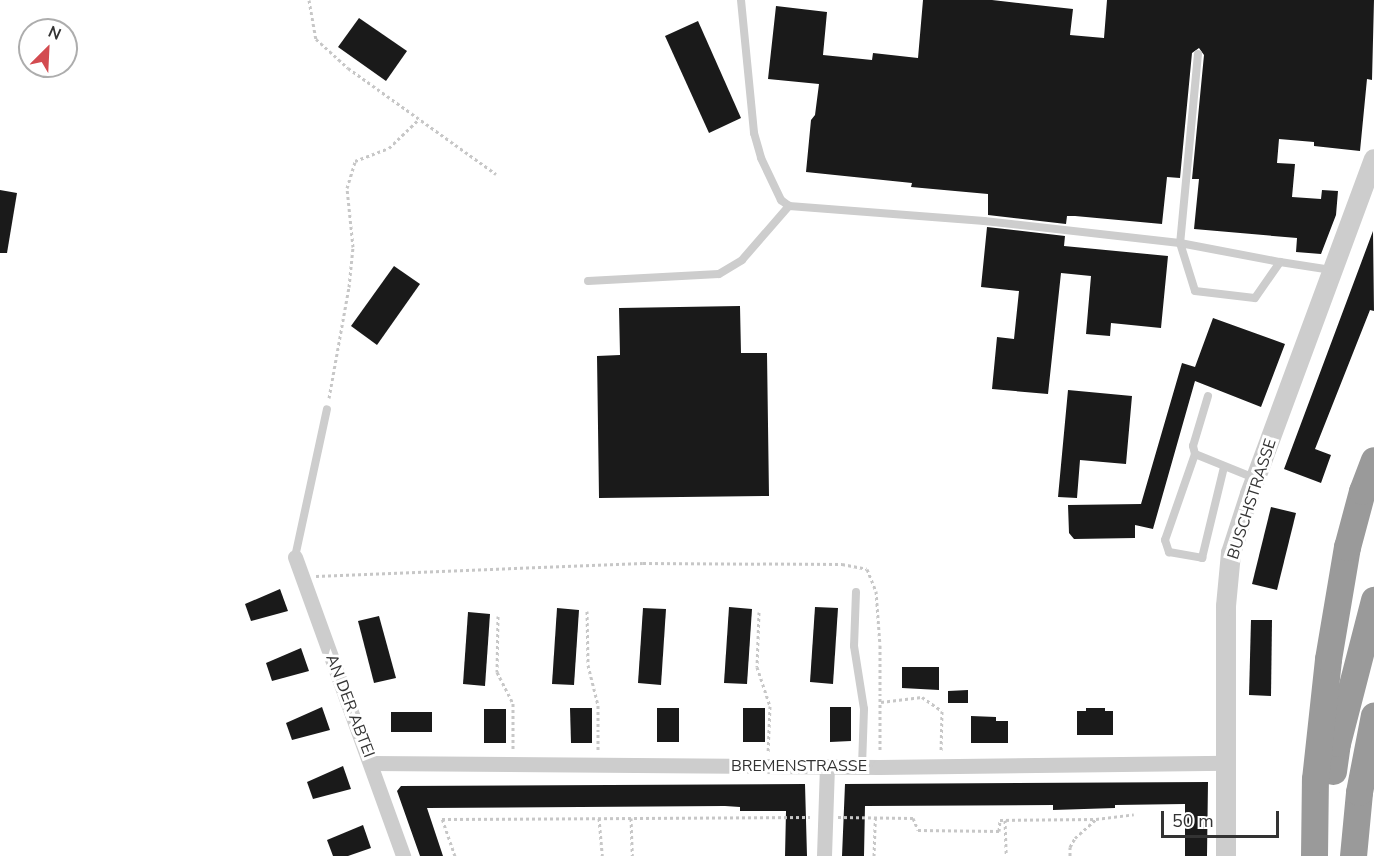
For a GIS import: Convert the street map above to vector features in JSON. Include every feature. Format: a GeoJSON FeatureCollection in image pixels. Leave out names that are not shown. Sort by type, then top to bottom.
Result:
{"type":"FeatureCollection","features":[{"type":"Feature","properties":{"kind":"highway"},"geometry":{"type":"LineString","coordinates":[[1314,856],[1315,779],[1328,659],[1347,548],[1362,491],[1374,460]]}},
{"type":"Feature","properties":{"kind":"highway"},"geometry":{"type":"LineString","coordinates":[[1322,856],[1337,743],[1374,600]]}},
{"type":"Feature","properties":{"kind":"highway"},"geometry":{"type":"LineString","coordinates":[[1353,856],[1359,792],[1374,715]]}},
{"type":"Feature","properties":{"kind":"highway"},"geometry":{"type":"LineString","coordinates":[[1361,856],[1374,804]]}},
{"type":"Feature","properties":{"kind":"street","name":"BUSCHSTRASSE"},"geometry":{"type":"LineString","coordinates":[[1226,856],[1228,763],[1226,606],[1230,564],[1256,478],[1374,159]]}},
{"type":"Feature","properties":{"kind":"street","name":"AN DER ABTEI"},"geometry":{"type":"LineString","coordinates":[[296,557],[403,856]]}},
{"type":"Feature","properties":{"kind":"street","name":"BREMENSTRASSE"},"geometry":{"type":"LineString","coordinates":[[371,763],[879,767],[1228,763]]}},
{"type":"Feature","properties":{"kind":"street"},"geometry":{"type":"LineString","coordinates":[[824,856],[826,767]]}},
{"type":"Feature","properties":{"kind":"lane"},"geometry":{"type":"LineString","coordinates":[[741,0],[754,133],[761,158],[781,200],[789,206],[984,221],[1180,243],[1333,270]]}},
{"type":"Feature","properties":{"kind":"lane"},"geometry":{"type":"LineString","coordinates":[[1198,54],[1180,243],[1195,291],[1255,298],[1280,262]]}},
{"type":"Feature","properties":{"kind":"lane"},"geometry":{"type":"LineString","coordinates":[[588,281],[719,274],[742,260],[789,206]]}},
{"type":"Feature","properties":{"kind":"lane"},"geometry":{"type":"LineString","coordinates":[[1208,396],[1193,446],[1195,454],[1165,540],[1169,552],[1202,558],[1224,466]]}},
{"type":"Feature","properties":{"kind":"lane"},"geometry":{"type":"LineString","coordinates":[[296,557],[327,409]]}},
{"type":"Feature","properties":{"kind":"lane"},"geometry":{"type":"LineString","coordinates":[[1195,454],[1256,478]]}},
{"type":"Feature","properties":{"kind":"lane"},"geometry":{"type":"LineString","coordinates":[[856,592],[854,646],[864,709],[862,767]]}},
{"type":"Feature","properties":{"kind":"path"},"geometry":{"type":"LineString","coordinates":[[309,0],[316,39],[348,68],[496,174]]}},
{"type":"Feature","properties":{"kind":"path"},"geometry":{"type":"LineString","coordinates":[[327,409],[349,287],[353,247],[347,188],[355,161],[389,148],[419,118]]}},
{"type":"Feature","properties":{"kind":"path"},"geometry":{"type":"LineString","coordinates":[[302,578],[325,574],[643,563],[842,564],[867,569],[876,591],[881,702],[879,767]]}},
{"type":"Feature","properties":{"kind":"path"},"geometry":{"type":"LineString","coordinates":[[587,611],[588,665],[598,705],[598,765]]}},
{"type":"Feature","properties":{"kind":"path"},"geometry":{"type":"LineString","coordinates":[[759,612],[757,667],[770,706],[768,766]]}},
{"type":"Feature","properties":{"kind":"path"},"geometry":{"type":"LineString","coordinates":[[498,616],[497,672],[513,703],[513,764]]}},
{"type":"Feature","properties":{"kind":"path"},"geometry":{"type":"LineString","coordinates":[[881,702],[922,697],[942,711],[940,766]]}},
{"type":"Feature","properties":{"kind":"path"},"geometry":{"type":"LineString","coordinates":[[455,856],[442,819],[913,818],[918,830],[999,831],[1000,820],[1096,819],[1134,814]]}},
{"type":"Feature","properties":{"kind":"path"},"geometry":{"type":"LineString","coordinates":[[599,818],[602,856]]}},
{"type":"Feature","properties":{"kind":"path"},"geometry":{"type":"LineString","coordinates":[[631,818],[632,856]]}},
{"type":"Feature","properties":{"kind":"path"},"geometry":{"type":"LineString","coordinates":[[874,856],[875,818]]}},
{"type":"Feature","properties":{"kind":"path"},"geometry":{"type":"LineString","coordinates":[[1070,856],[1070,847],[1075,838],[1096,819]]}},
{"type":"Feature","properties":{"kind":"path"},"geometry":{"type":"LineString","coordinates":[[1005,820],[1006,856]]}},
{"type":"Feature","properties":{"kind":"building"},"geometry":{"type":"Polygon","coordinates":[[[923,0],[992,0],[1073,9],[1070,35],[1104,38],[1107,0],[1374,0],[1372,80],[1367,79],[1360,151],[1314,146],[1314,142],[1279,139],[1277,163],[1295,164],[1292,197],[1321,199],[1322,190],[1338,191],[1336,215],[1321,254],[1296,252],[1297,238],[1194,229],[1199,179],[1192,179],[1204,55],[1199,48],[1192,53],[1180,178],[1167,177],[1162,224],[1067,216],[1066,224],[988,215],[988,194],[911,187],[912,183],[806,172],[811,120],[815,115],[819,84],[768,79],[776,6],[827,12],[823,55],[872,60],[873,53],[918,58],[923,0]]]}},
{"type":"Feature","properties":{"kind":"building"},"geometry":{"type":"Polygon","coordinates":[[[359,18],[407,51],[386,81],[338,47],[359,18]]]}},
{"type":"Feature","properties":{"kind":"building"},"geometry":{"type":"Polygon","coordinates":[[[698,21],[741,118],[709,133],[665,36],[698,21]]]}},
{"type":"Feature","properties":{"kind":"building"},"geometry":{"type":"Polygon","coordinates":[[[0,190],[17,193],[7,253],[0,253],[0,190]]]}},
{"type":"Feature","properties":{"kind":"building"},"geometry":{"type":"Polygon","coordinates":[[[987,227],[1065,236],[1064,246],[1168,256],[1161,328],[1111,323],[1110,336],[1086,334],[1091,276],[1061,273],[1048,394],[992,389],[997,337],[1014,339],[1019,291],[981,287],[987,227]]]}},
{"type":"Feature","properties":{"kind":"building"},"geometry":{"type":"Polygon","coordinates":[[[1373,231],[1374,311],[1370,310],[1315,449],[1331,455],[1321,483],[1284,469],[1373,231]]]}},
{"type":"Feature","properties":{"kind":"building"},"geometry":{"type":"Polygon","coordinates":[[[394,266],[420,284],[377,345],[351,326],[394,266]]]}},
{"type":"Feature","properties":{"kind":"building"},"geometry":{"type":"Polygon","coordinates":[[[740,306],[741,353],[767,353],[769,496],[599,498],[597,356],[620,355],[619,308],[740,306]]]}},
{"type":"Feature","properties":{"kind":"building"},"geometry":{"type":"Polygon","coordinates":[[[1213,318],[1285,344],[1261,407],[1195,381],[1153,529],[1135,525],[1135,538],[1074,539],[1069,533],[1068,505],[1141,504],[1182,363],[1195,367],[1213,318]]]}},
{"type":"Feature","properties":{"kind":"building"},"geometry":{"type":"Polygon","coordinates":[[[1068,390],[1132,396],[1126,464],[1080,460],[1077,498],[1058,497],[1068,390]]]}},
{"type":"Feature","properties":{"kind":"building"},"geometry":{"type":"Polygon","coordinates":[[[1271,507],[1296,513],[1277,590],[1252,584],[1271,507]]]}},
{"type":"Feature","properties":{"kind":"building"},"geometry":{"type":"Polygon","coordinates":[[[280,589],[288,611],[251,621],[245,604],[280,589]]]}},
{"type":"Feature","properties":{"kind":"building"},"geometry":{"type":"Polygon","coordinates":[[[729,607],[752,609],[747,684],[724,683],[729,607]]]}},
{"type":"Feature","properties":{"kind":"building"},"geometry":{"type":"Polygon","coordinates":[[[815,607],[838,608],[833,684],[810,682],[815,607]]]}},
{"type":"Feature","properties":{"kind":"building"},"geometry":{"type":"Polygon","coordinates":[[[557,608],[579,610],[574,685],[552,684],[557,608]]]}},
{"type":"Feature","properties":{"kind":"building"},"geometry":{"type":"Polygon","coordinates":[[[643,608],[666,609],[661,685],[638,683],[643,608]]]}},
{"type":"Feature","properties":{"kind":"building"},"geometry":{"type":"Polygon","coordinates":[[[468,612],[490,614],[485,686],[463,684],[468,612]]]}},
{"type":"Feature","properties":{"kind":"building"},"geometry":{"type":"Polygon","coordinates":[[[379,616],[396,678],[374,683],[358,621],[379,616]]]}},
{"type":"Feature","properties":{"kind":"building"},"geometry":{"type":"Polygon","coordinates":[[[1251,620],[1272,620],[1271,696],[1249,695],[1251,620]]]}},
{"type":"Feature","properties":{"kind":"building"},"geometry":{"type":"Polygon","coordinates":[[[301,648],[309,671],[272,681],[266,663],[301,648]]]}},
{"type":"Feature","properties":{"kind":"building"},"geometry":{"type":"Polygon","coordinates":[[[902,667],[939,667],[939,690],[902,688],[902,667]]]}},
{"type":"Feature","properties":{"kind":"building"},"geometry":{"type":"Polygon","coordinates":[[[968,690],[968,703],[948,703],[948,691],[968,690]]]}},
{"type":"Feature","properties":{"kind":"building"},"geometry":{"type":"Polygon","coordinates":[[[322,707],[330,730],[292,740],[286,723],[322,707]]]}},
{"type":"Feature","properties":{"kind":"building"},"geometry":{"type":"Polygon","coordinates":[[[830,707],[851,707],[851,741],[830,742],[830,707]]]}},
{"type":"Feature","properties":{"kind":"building"},"geometry":{"type":"Polygon","coordinates":[[[570,708],[592,708],[592,743],[571,743],[570,708]]]}},
{"type":"Feature","properties":{"kind":"building"},"geometry":{"type":"Polygon","coordinates":[[[657,708],[679,708],[679,742],[657,742],[657,708]]]}},
{"type":"Feature","properties":{"kind":"building"},"geometry":{"type":"Polygon","coordinates":[[[743,708],[765,708],[765,742],[743,742],[743,708]]]}},
{"type":"Feature","properties":{"kind":"building"},"geometry":{"type":"Polygon","coordinates":[[[1086,708],[1105,708],[1105,711],[1113,711],[1113,735],[1077,735],[1077,711],[1086,711],[1086,708]]]}},
{"type":"Feature","properties":{"kind":"building"},"geometry":{"type":"Polygon","coordinates":[[[484,709],[506,709],[506,743],[484,743],[484,709]]]}},
{"type":"Feature","properties":{"kind":"building"},"geometry":{"type":"Polygon","coordinates":[[[391,712],[432,712],[432,732],[391,732],[391,712]]]}},
{"type":"Feature","properties":{"kind":"building"},"geometry":{"type":"Polygon","coordinates":[[[971,716],[996,717],[996,721],[1008,721],[1008,743],[971,743],[971,716]]]}},
{"type":"Feature","properties":{"kind":"building"},"geometry":{"type":"Polygon","coordinates":[[[343,766],[351,789],[313,799],[307,782],[343,766]]]}},
{"type":"Feature","properties":{"kind":"building"},"geometry":{"type":"Polygon","coordinates":[[[1208,782],[1207,856],[1185,856],[1185,804],[1115,805],[1115,808],[1053,810],[1053,805],[865,806],[864,856],[842,856],[845,784],[1208,782]]]}},
{"type":"Feature","properties":{"kind":"building"},"geometry":{"type":"Polygon","coordinates":[[[805,784],[807,856],[785,856],[786,811],[740,811],[740,807],[725,806],[427,808],[443,856],[420,856],[397,791],[401,786],[805,784]]]}},
{"type":"Feature","properties":{"kind":"building"},"geometry":{"type":"Polygon","coordinates":[[[363,825],[371,848],[348,856],[333,856],[327,840],[363,825]]]}}]}
